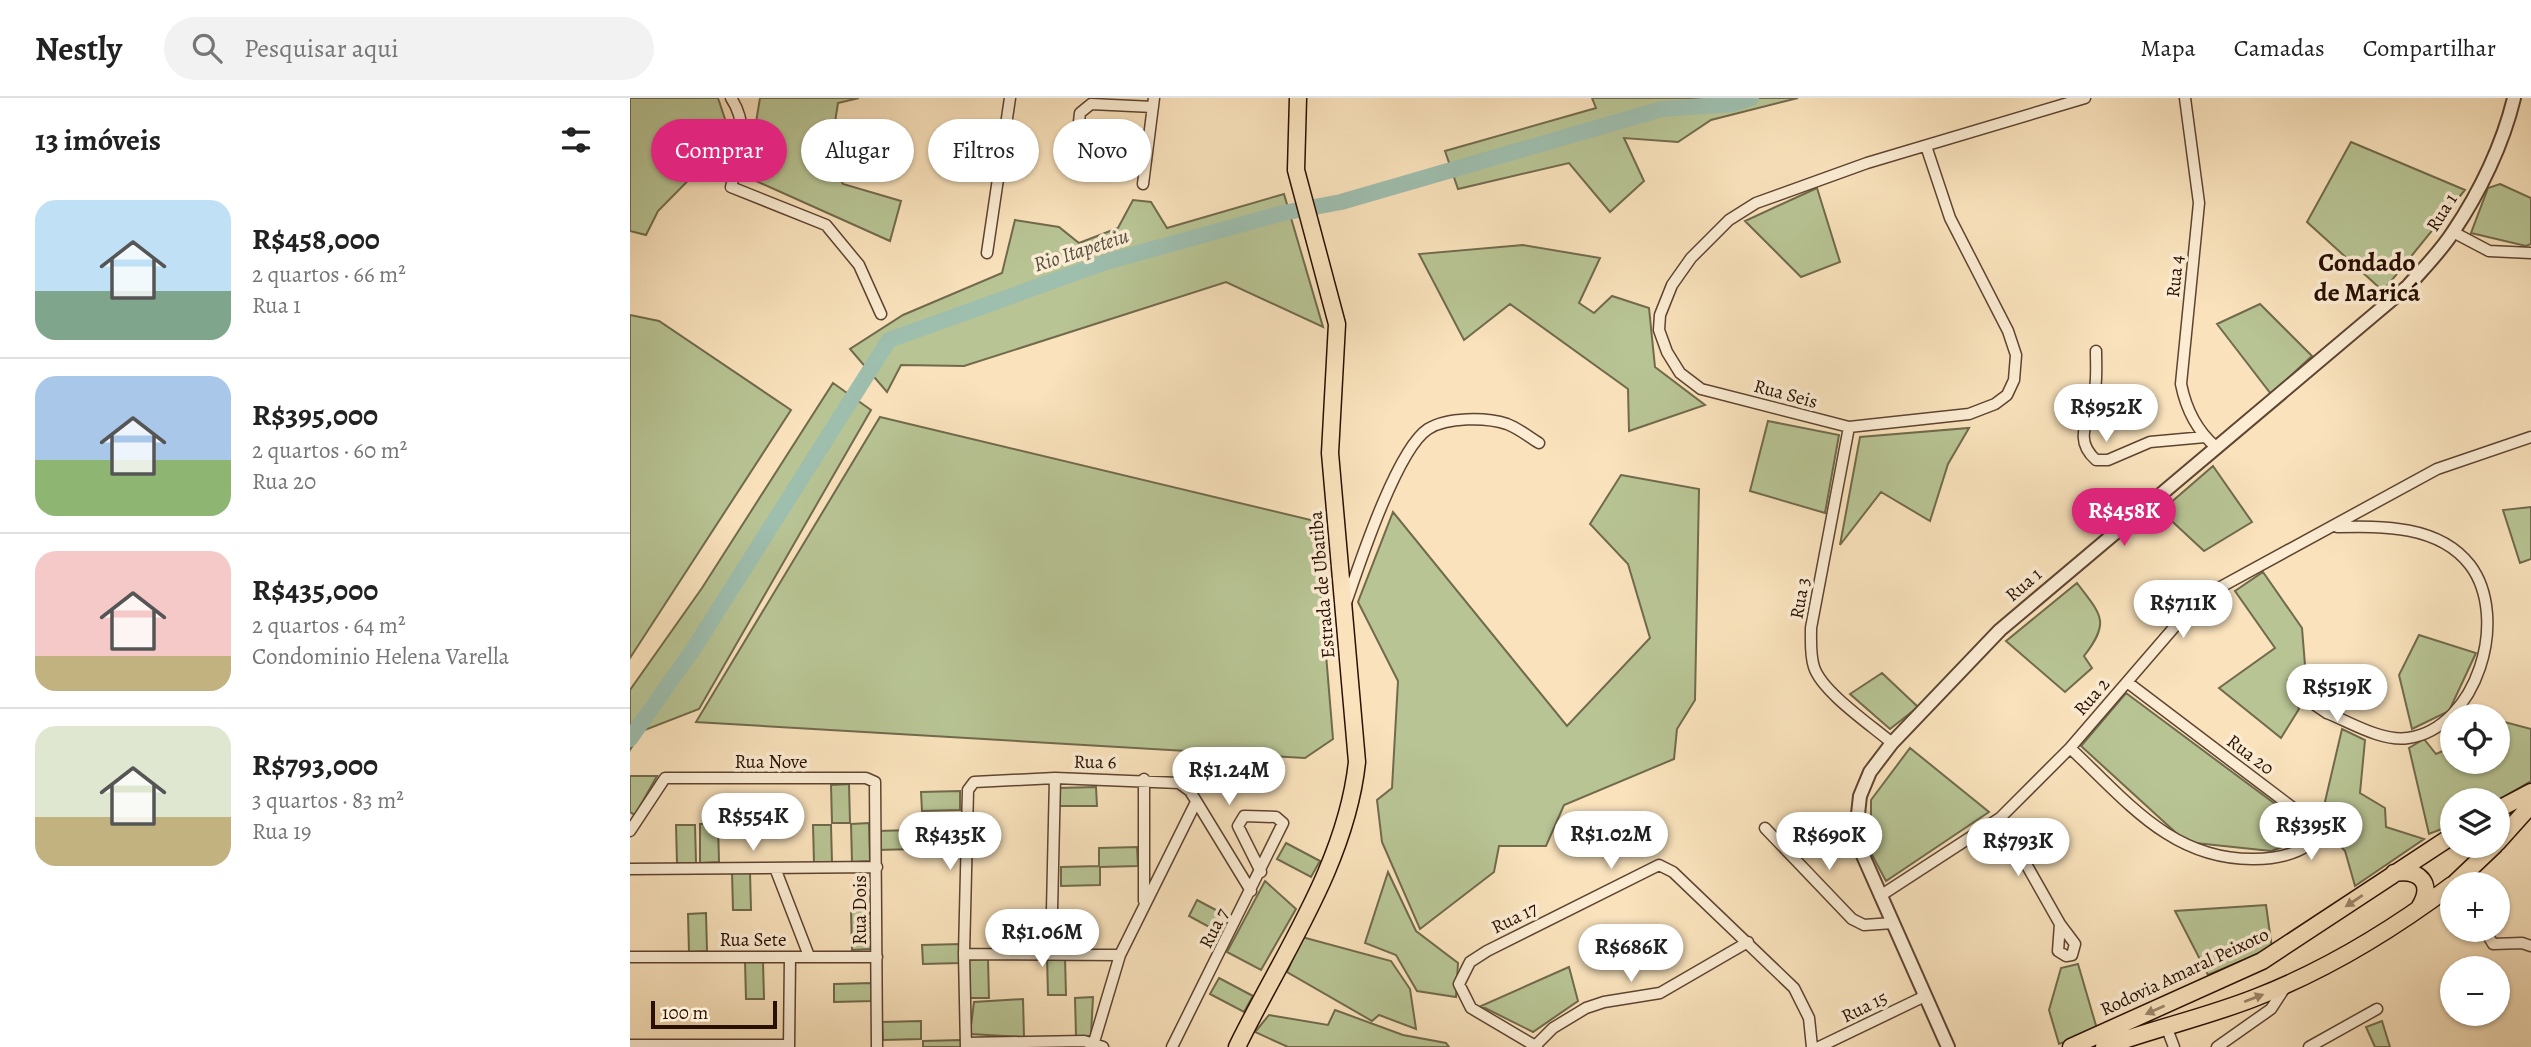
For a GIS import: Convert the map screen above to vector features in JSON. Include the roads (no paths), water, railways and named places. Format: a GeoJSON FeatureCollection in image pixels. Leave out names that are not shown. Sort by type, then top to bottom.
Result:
{"type":"FeatureCollection","features":[{"type":"Feature","properties":{"kind":"main road","name":"Estrada de Ubatiba"},"geometry":{"type":"LineString","coordinates":[[1237,1047],[1330,862],[1354,792],[1357,745],[1330,453],[1337,324],[1300,195],[1295,153],[1298,98]]}},
{"type":"Feature","properties":{"kind":"main road"},"geometry":{"type":"LineString","coordinates":[[2510,803],[2531,792]]}},
{"type":"Feature","properties":{"kind":"main road","name":"Rodovia Amaral Peixoto"},"geometry":{"type":"LineString","coordinates":[[2510,828],[2531,805]]}},
{"type":"Feature","properties":{"kind":"main road","name":"Rodovia Amaral Peixoto"},"geometry":{"type":"LineString","coordinates":[[2071,1047],[2262,961],[2440,844]]}},
{"type":"Feature","properties":{"kind":"main road","name":"Rodovia Amaral Peixoto"},"geometry":{"type":"LineString","coordinates":[[2470,872],[2483,858]]}},
{"type":"Feature","properties":{"kind":"main road"},"geometry":{"type":"LineString","coordinates":[[2394,873],[2415,873],[2424,880],[2427,891],[2419,908]]}},
{"type":"Feature","properties":{"kind":"main road","name":"Rodovia Amaral Peixoto"},"geometry":{"type":"LineString","coordinates":[[2105,1047],[2286,985],[2340,958],[2440,895]]}},
{"type":"Feature","properties":{"kind":"street"},"geometry":{"type":"LineString","coordinates":[[731,98],[741,114],[742,149],[732,187],[826,225],[859,265],[881,314]]}},
{"type":"Feature","properties":{"kind":"street"},"geometry":{"type":"LineString","coordinates":[[987,253],[1010,98]]}},
{"type":"Feature","properties":{"kind":"street","name":"Rua Seis"},"geometry":{"type":"LineString","coordinates":[[1926,146],[1950,218],[2008,331],[2016,355],[2014,380],[2007,395],[1995,404],[1969,414],[1849,428],[1701,388],[1680,373],[1667,352],[1659,330],[1660,315],[1672,285],[1691,258],[1729,220],[1756,202],[1926,146],[2085,98]]}},
{"type":"Feature","properties":{"kind":"street","name":"Rua 4"},"geometry":{"type":"LineString","coordinates":[[2185,98],[2199,203],[2181,384],[2186,407],[2205,438],[2216,447]]}},
{"type":"Feature","properties":{"kind":"street","name":"Rua 1"},"geometry":{"type":"LineString","coordinates":[[1948,1047],[1923,997],[1861,852],[1857,823],[1860,796],[1865,784],[1892,743],[2000,630],[2408,286],[2453,232],[2485,175],[2509,119],[2514,98]]}},
{"type":"Feature","properties":{"kind":"street"},"geometry":{"type":"LineString","coordinates":[[1079,119],[1080,113],[1091,104],[1154,102],[1143,184]]}},
{"type":"Feature","properties":{"kind":"street"},"geometry":{"type":"LineString","coordinates":[[2453,232],[2489,251],[2531,253]]}},
{"type":"Feature","properties":{"kind":"street"},"geometry":{"type":"LineString","coordinates":[[2096,351],[2095,389],[2082,436],[2088,453],[2096,460],[2109,460],[2150,442],[2205,438]]}},
{"type":"Feature","properties":{"kind":"street"},"geometry":{"type":"LineString","coordinates":[[1344,610],[1377,519],[1410,449],[1420,435],[1443,424],[1481,420],[1509,425],[1539,443]]}},
{"type":"Feature","properties":{"kind":"street","name":"Rua 3"},"geometry":{"type":"LineString","coordinates":[[1849,428],[1811,628],[1811,649],[1814,668],[1824,684],[1892,743]]}},
{"type":"Feature","properties":{"kind":"street","name":"Rua 2"},"geometry":{"type":"LineString","coordinates":[[1880,896],[2000,818],[2070,748],[2183,617],[2207,596],[2450,463],[2531,437]]}},
{"type":"Feature","properties":{"kind":"street","name":"Rua 2"},"geometry":{"type":"LineString","coordinates":[[2327,713],[2386,737],[2407,738],[2427,732],[2449,716],[2475,683],[2487,642],[2486,614],[2479,584],[2470,565],[2449,547],[2410,530],[2379,526],[2333,527]]}},
{"type":"Feature","properties":{"kind":"street","name":"Rua 20"},"geometry":{"type":"LineString","coordinates":[[2070,748],[2167,836],[2191,849],[2218,857],[2273,859],[2300,851],[2310,844],[2313,830],[2309,820],[2127,682]]}},
{"type":"Feature","properties":{"kind":"street","name":"Rua Nove"},"geometry":{"type":"LineString","coordinates":[[630,831],[661,781],[676,778],[866,778]]}},
{"type":"Feature","properties":{"kind":"street","name":"Rua Dois"},"geometry":{"type":"LineString","coordinates":[[866,778],[875,782],[877,792],[877,1047]]}},
{"type":"Feature","properties":{"kind":"street"},"geometry":{"type":"LineString","coordinates":[[1051,954],[1055,778]]}},
{"type":"Feature","properties":{"kind":"street","name":"Rua 6"},"geometry":{"type":"LineString","coordinates":[[964,954],[968,790],[981,779],[1143,779],[1179,783],[1190,791],[1251,891]]}},
{"type":"Feature","properties":{"kind":"street"},"geometry":{"type":"LineString","coordinates":[[1143,779],[1144,904]]}},
{"type":"Feature","properties":{"kind":"street"},"geometry":{"type":"LineString","coordinates":[[1120,955],[964,954],[966,1045],[1098,1044],[1120,955],[1196,802]]}},
{"type":"Feature","properties":{"kind":"street","name":"Rua 7"},"geometry":{"type":"LineString","coordinates":[[1172,1047],[1261,872],[1283,823],[1276,817],[1249,815],[1238,822],[1261,872]]}},
{"type":"Feature","properties":{"kind":"street"},"geometry":{"type":"LineString","coordinates":[[1188,818],[1205,816]]}},
{"type":"Feature","properties":{"kind":"street"},"geometry":{"type":"LineString","coordinates":[[2000,818],[2060,924]]}},
{"type":"Feature","properties":{"kind":"street"},"geometry":{"type":"LineString","coordinates":[[1765,828],[1852,919],[1864,926],[1892,923]]}},
{"type":"Feature","properties":{"kind":"street"},"geometry":{"type":"LineString","coordinates":[[1143,856],[1164,862]]}},
{"type":"Feature","properties":{"kind":"street","name":"Rua 17"},"geometry":{"type":"LineString","coordinates":[[1536,1046],[1471,1008],[1459,984],[1464,970],[1479,955],[1660,865],[1670,869],[1794,988],[1809,1018],[1812,1047]]}},
{"type":"Feature","properties":{"kind":"street"},"geometry":{"type":"LineString","coordinates":[[630,869],[877,867]]}},
{"type":"Feature","properties":{"kind":"street"},"geometry":{"type":"LineString","coordinates":[[775,868],[809,957]]}},
{"type":"Feature","properties":{"kind":"street"},"geometry":{"type":"LineString","coordinates":[[1536,1046],[1553,1028],[1586,1008],[1604,1002],[1660,993],[1748,942]]}},
{"type":"Feature","properties":{"kind":"street"},"geometry":{"type":"LineString","coordinates":[[2492,942],[2531,946]]}},
{"type":"Feature","properties":{"kind":"street","name":"Rua Sete"},"geometry":{"type":"LineString","coordinates":[[630,957],[877,957]]}},
{"type":"Feature","properties":{"kind":"street"},"geometry":{"type":"LineString","coordinates":[[630,1045],[789,1046],[790,957]]}},
{"type":"Feature","properties":{"kind":"street"},"geometry":{"type":"LineString","coordinates":[[2217,1047],[2271,1009],[2286,985]]}},
{"type":"Feature","properties":{"kind":"street","name":"Rua 15"},"geometry":{"type":"LineString","coordinates":[[1819,1047],[1923,997]]}},
{"type":"Feature","properties":{"kind":"street"},"geometry":{"type":"LineString","coordinates":[[2309,1047],[2377,1009]]}},
{"type":"Feature","properties":{"kind":"street"},"geometry":{"type":"LineString","coordinates":[[2166,1026],[2174,1047]]}},
{"type":"Feature","properties":{"kind":"waterway","name":"Rio Itapeteiu"},"geometry":{"type":"LineString","coordinates":[[630,739],[694,648],[889,340],[1106,262],[1283,213],[1341,202],[1662,109],[1733,104],[1751,98]]}},
{"type":"Feature","properties":{"kind":"district","name":"Condado de Maricá"},"geometry":{"type":"Point","coordinates":[2367,277]}}]}
